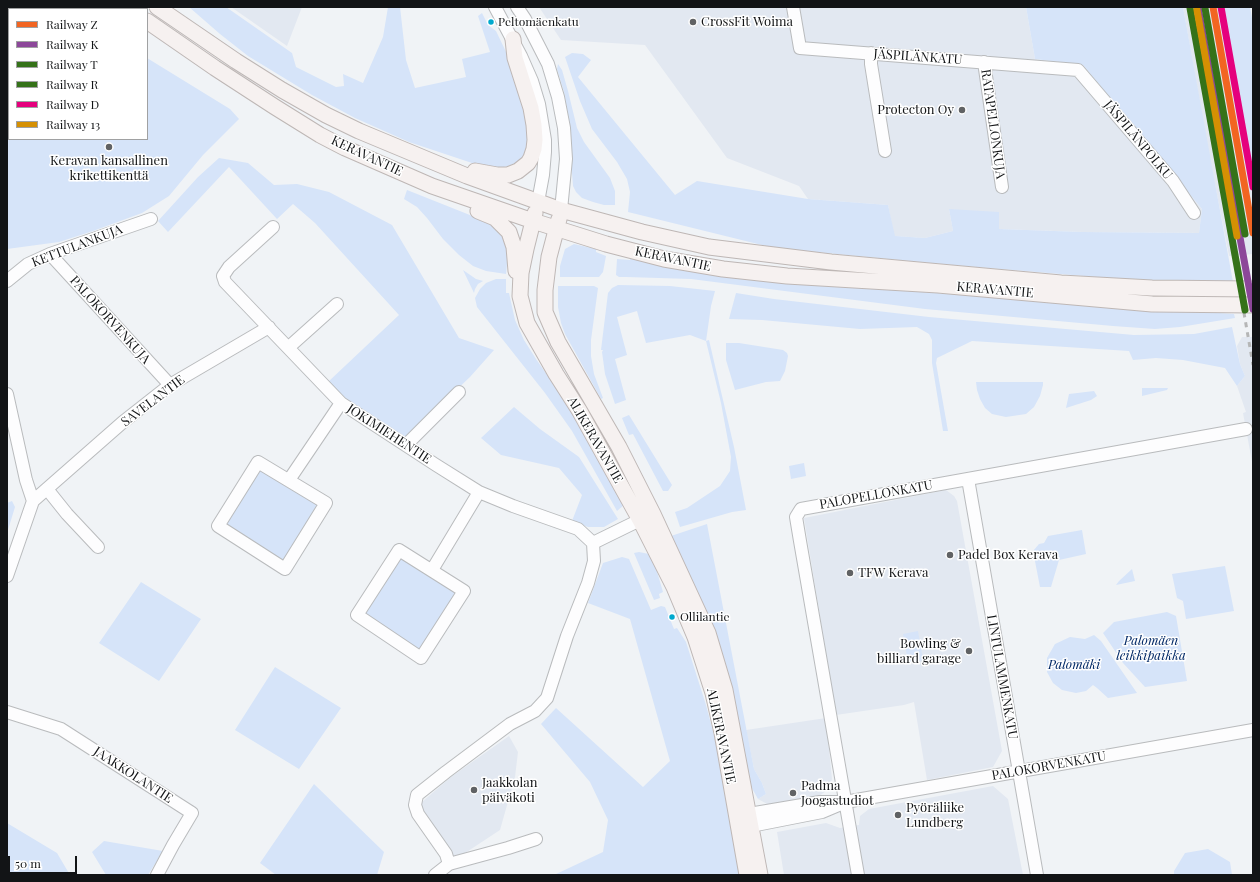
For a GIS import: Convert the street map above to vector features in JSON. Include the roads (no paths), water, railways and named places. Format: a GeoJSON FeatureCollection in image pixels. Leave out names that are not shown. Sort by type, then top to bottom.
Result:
{"type":"FeatureCollection","features":[{"type":"Feature","properties":{"kind":"main road","name":"KERAVANTIE"},"geometry":{"type":"LineString","coordinates":[[157,7],[236,61],[282,90],[326,115],[398,148],[467,176],[561,210],[642,232],[709,247],[807,260],[1061,283],[1152,288],[1253,290]]}},
{"type":"Feature","properties":{"kind":"main road","name":"KERAVANTIE"},"geometry":{"type":"LineString","coordinates":[[148,22],[214,68],[320,135],[345,148],[432,186],[556,229],[664,259],[730,270],[787,276],[938,285],[1152,304],[1253,305]]}},
{"type":"Feature","properties":{"kind":"main road"},"geometry":{"type":"LineString","coordinates":[[440,164],[502,175],[518,171],[528,163],[531,158],[535,140],[534,125],[528,96],[515,58],[513,39]]}},
{"type":"Feature","properties":{"kind":"main road"},"geometry":{"type":"LineString","coordinates":[[432,186],[462,205],[495,218],[510,232],[514,247],[517,282],[520,296]]}},
{"type":"Feature","properties":{"kind":"main road","name":"ALIKERAVANTIE"},"geometry":{"type":"LineString","coordinates":[[538,202],[521,274],[520,296],[527,323],[578,410],[646,517],[708,633],[725,690],[746,820],[760,875]]}},
{"type":"Feature","properties":{"kind":"main road","name":"ALIKERAVANTIE"},"geometry":{"type":"LineString","coordinates":[[561,210],[548,264],[545,290],[545,312],[558,342],[616,441],[646,517]]}},
{"type":"Feature","properties":{"kind":"main road","name":"ALIKERAVANTIE"},"geometry":{"type":"LineString","coordinates":[[746,820],[747,875]]}},
{"type":"Feature","properties":{"kind":"street","name":"ALIKERAVANTIE"},"geometry":{"type":"LineString","coordinates":[[495,7],[513,39],[532,81],[542,124],[545,152],[543,175],[538,202]]}},
{"type":"Feature","properties":{"kind":"street","name":"ALIKERAVANTIE"},"geometry":{"type":"LineString","coordinates":[[517,7],[525,19],[548,64],[558,97],[564,128],[566,159],[561,210]]}},
{"type":"Feature","properties":{"kind":"street","name":"JÄSPILÄNKATU"},"geometry":{"type":"LineString","coordinates":[[793,7],[800,48],[1078,70]]}},
{"type":"Feature","properties":{"kind":"street"},"geometry":{"type":"LineString","coordinates":[[871,53],[871,64],[886,151]]}},
{"type":"Feature","properties":{"kind":"street","name":"RATAPELLONKUJA"},"geometry":{"type":"LineString","coordinates":[[984,62],[1002,187]]}},
{"type":"Feature","properties":{"kind":"street","name":"JÄSPILÄNPOLKU"},"geometry":{"type":"LineString","coordinates":[[1078,70],[1173,181],[1194,213]]}},
{"type":"Feature","properties":{"kind":"street","name":"KETTULANKUJA"},"geometry":{"type":"LineString","coordinates":[[7,281],[28,264],[50,254],[151,219]]}},
{"type":"Feature","properties":{"kind":"street","name":"JOKIMIEHENTIE"},"geometry":{"type":"LineString","coordinates":[[273,227],[229,267],[223,276],[225,282],[289,347],[341,403],[479,492],[513,506],[578,528],[593,543]]}},
{"type":"Feature","properties":{"kind":"street","name":"PALOKORVENKUJA"},"geometry":{"type":"LineString","coordinates":[[50,254],[170,386]]}},
{"type":"Feature","properties":{"kind":"street"},"geometry":{"type":"LineString","coordinates":[[289,347],[337,304]]}},
{"type":"Feature","properties":{"kind":"street","name":"SAVELANTIE"},"geometry":{"type":"LineString","coordinates":[[47,489],[123,422],[170,386],[269,327]]}},
{"type":"Feature","properties":{"kind":"street"},"geometry":{"type":"LineString","coordinates":[[406,445],[459,392]]}},
{"type":"Feature","properties":{"kind":"street"},"geometry":{"type":"LineString","coordinates":[[7,394],[26,480],[33,501]]}},
{"type":"Feature","properties":{"kind":"street"},"geometry":{"type":"LineString","coordinates":[[290,480],[341,403]]}},
{"type":"Feature","properties":{"kind":"street","name":"PALOPELLONKATU"},"geometry":{"type":"LineString","coordinates":[[845,802],[796,517],[801,508],[1246,429]]}},
{"type":"Feature","properties":{"kind":"street"},"geometry":{"type":"LineString","coordinates":[[258,462],[290,480],[326,503],[285,569],[218,526],[258,462]]}},
{"type":"Feature","properties":{"kind":"street","name":"LINTULAMMENKATU"},"geometry":{"type":"LineString","coordinates":[[968,479],[1037,875]]}},
{"type":"Feature","properties":{"kind":"street"},"geometry":{"type":"LineString","coordinates":[[7,576],[33,501],[47,489],[67,514],[98,548]]}},
{"type":"Feature","properties":{"kind":"street"},"geometry":{"type":"LineString","coordinates":[[432,570],[479,492]]}},
{"type":"Feature","properties":{"kind":"street"},"geometry":{"type":"LineString","coordinates":[[449,864],[446,854],[418,814],[415,805],[417,795],[502,730],[535,711],[547,698],[566,636],[588,583],[594,561],[593,543],[646,517]]}},
{"type":"Feature","properties":{"kind":"street"},"geometry":{"type":"LineString","coordinates":[[400,550],[432,570],[464,591],[421,658],[357,615],[400,550]]}},
{"type":"Feature","properties":{"kind":"street","name":"JAAKKOLANTIE"},"geometry":{"type":"LineString","coordinates":[[7,712],[61,729],[192,813],[157,875]]}},
{"type":"Feature","properties":{"kind":"street","name":"PALOKORVENKATU"},"geometry":{"type":"LineString","coordinates":[[746,820],[822,812],[845,802],[1253,730]]}},
{"type":"Feature","properties":{"kind":"street"},"geometry":{"type":"LineString","coordinates":[[845,802],[858,875]]}},
{"type":"Feature","properties":{"kind":"street"},"geometry":{"type":"LineString","coordinates":[[435,875],[449,864],[536,839]]}},
{"type":"Feature","properties":{"kind":"railway"},"geometry":{"type":"LineString","coordinates":[[1191,7],[1253,365]]}},
{"type":"Feature","properties":{"kind":"rail line","name":"K"},"geometry":{"type":"LineString","coordinates":[[1198,7],[1253,309]]}},
{"type":"Feature","properties":{"kind":"rail line","name":"Z"},"geometry":{"type":"LineString","coordinates":[[1213,7],[1253,233]]}},
{"type":"Feature","properties":{"kind":"rail line","name":"D"},"geometry":{"type":"LineString","coordinates":[[1221,7],[1253,187]]}},
{"type":"Feature","properties":{"kind":"rail line","name":"T"},"geometry":{"type":"LineString","coordinates":[[1190,8],[1245,310]]}},
{"type":"Feature","properties":{"kind":"rail line","name":"R"},"geometry":{"type":"LineString","coordinates":[[1205,8],[1245,234]]}},
{"type":"Feature","properties":{"kind":"rail line","name":"13"},"geometry":{"type":"LineString","coordinates":[[1197,10],[1237,236]]}},
{"type":"Feature","properties":{"kind":"place","name":"Peltomäenkatu"},"geometry":{"type":"Point","coordinates":[491,22]}},
{"type":"Feature","properties":{"kind":"place","name":"CrossFit Woima"},"geometry":{"type":"Point","coordinates":[693,22]}},
{"type":"Feature","properties":{"kind":"place","name":"Protecton Oy"},"geometry":{"type":"Point","coordinates":[962,110]}},
{"type":"Feature","properties":{"kind":"place","name":"Keravan kansallinen krikettikenttä"},"geometry":{"type":"Point","coordinates":[109,147]}},
{"type":"Feature","properties":{"kind":"place","name":"Padel Box Kerava"},"geometry":{"type":"Point","coordinates":[950,555]}},
{"type":"Feature","properties":{"kind":"place","name":"TFW Kerava"},"geometry":{"type":"Point","coordinates":[850,573]}},
{"type":"Feature","properties":{"kind":"place","name":"Ollilantie"},"geometry":{"type":"Point","coordinates":[672,617]}},
{"type":"Feature","properties":{"kind":"place","name":"Bowling & billiard garage"},"geometry":{"type":"Point","coordinates":[969,651]}},
{"type":"Feature","properties":{"kind":"place","name":"Jaakkolan päiväkoti"},"geometry":{"type":"Point","coordinates":[474,790]}},
{"type":"Feature","properties":{"kind":"place","name":"Padma Joogastudiot"},"geometry":{"type":"Point","coordinates":[793,793]}},
{"type":"Feature","properties":{"kind":"place","name":"Pyöräliike Lundberg"},"geometry":{"type":"Point","coordinates":[898,815]}},
{"type":"Feature","properties":{"kind":"park label","name":"Palomäen leikkipaikka"},"geometry":{"type":"Point","coordinates":[1151,648]}},
{"type":"Feature","properties":{"kind":"park label","name":"Palomäki"},"geometry":{"type":"Point","coordinates":[1074,665]}}]}
